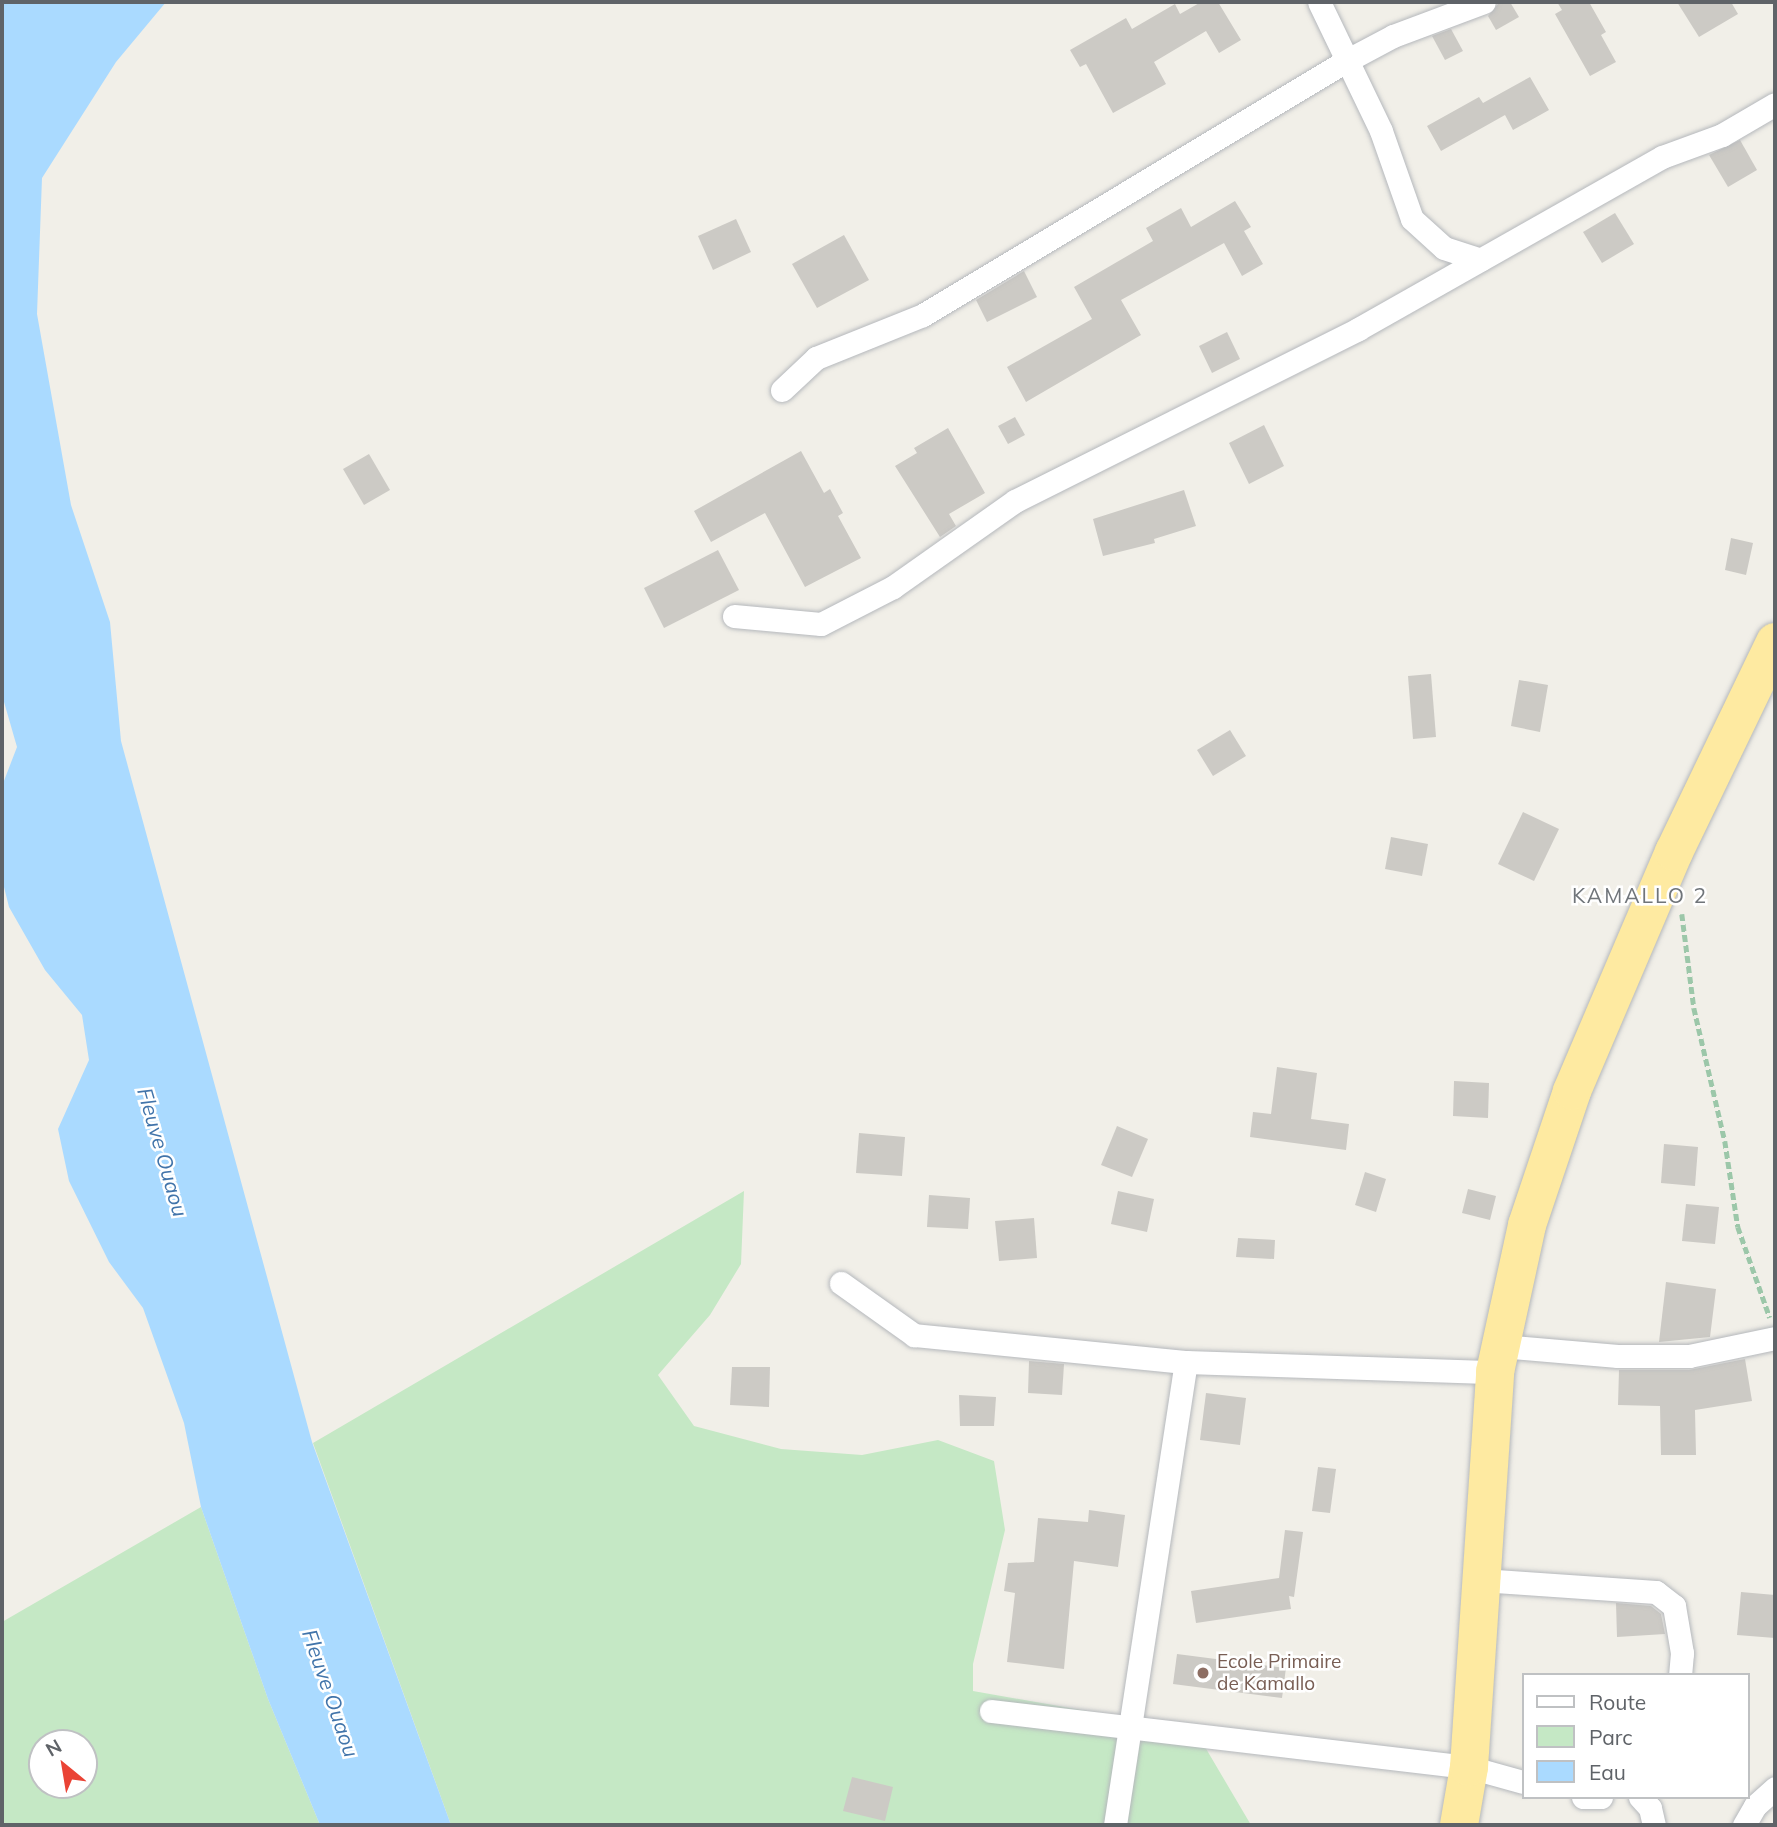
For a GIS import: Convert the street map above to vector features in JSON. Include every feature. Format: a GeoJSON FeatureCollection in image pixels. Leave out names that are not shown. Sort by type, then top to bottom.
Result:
{"type":"FeatureCollection","features":[{"type":"Feature","properties":{"kind":"highway"},"geometry":{"type":"LineString","coordinates":[[1459,1825],[1469,1767],[1498,1359],[1527,1224],[1572,1091],[1674,852],[1775,642]]}},
{"type":"Feature","properties":{"kind":"street"},"geometry":{"type":"LineString","coordinates":[[1319,2],[1381,131],[1412,219],[1444,248],[1480,260]]}},
{"type":"Feature","properties":{"kind":"street"},"geometry":{"type":"LineString","coordinates":[[782,390],[817,358],[923,315],[1346,61],[1393,37],[1484,2]]}},
{"type":"Feature","properties":{"kind":"street"},"geometry":{"type":"LineString","coordinates":[[734,616],[821,624],[892,587],[1015,501],[1358,329],[1661,158],[1722,135],[1775,104]]}},
{"type":"Feature","properties":{"kind":"street"},"geometry":{"type":"LineString","coordinates":[[841,1283],[914,1335],[1186,1362],[1689,1356],[1773,1330]]}},
{"type":"Feature","properties":{"kind":"street"},"geometry":{"type":"LineString","coordinates":[[1115,1825],[1186,1362]]}},
{"type":"Feature","properties":{"kind":"street"},"geometry":{"type":"LineString","coordinates":[[1481,1580],[1656,1592],[1674,1606],[1682,1653],[1680,1673]]}},
{"type":"Feature","properties":{"kind":"street"},"geometry":{"type":"LineString","coordinates":[[991,1711],[1469,1767],[1522,1782]]}},
{"type":"Feature","properties":{"kind":"street"},"geometry":{"type":"LineString","coordinates":[[1744,1825],[1755,1806],[1775,1788]]}},
{"type":"Feature","properties":{"kind":"street"},"geometry":{"type":"LineString","coordinates":[[1642,1799],[1650,1808],[1654,1825]]}},
{"type":"Feature","properties":{"kind":"path"},"geometry":{"type":"LineString","coordinates":[[1681,904],[1694,1008],[1725,1141],[1738,1227],[1773,1330]]}},
{"type":"Feature","properties":{"kind":"green space"},"geometry":{"type":"Polygon","coordinates":[[[744,1191],[741,1264],[710,1315],[658,1375],[694,1426],[781,1449],[862,1455],[938,1440],[994,1461],[1005,1530],[973,1664],[973,1691],[1195,1730],[1251,1825],[451,1825],[313,1443],[744,1191]]]}},
{"type":"Feature","properties":{"kind":"green space"},"geometry":{"type":"Polygon","coordinates":[[[201,1507],[268,1699],[320,1825],[2,1825],[2,1622],[201,1507]]]}},
{"type":"Feature","properties":{"kind":"water","name":"Fleuve Ouaou"},"geometry":{"type":"Polygon","coordinates":[[[2,2],[166,2],[116,62],[42,178],[37,314],[71,505],[110,622],[121,741],[312,1442],[451,1825],[320,1825],[268,1699],[201,1507],[184,1423],[143,1308],[109,1262],[69,1181],[58,1129],[89,1060],[82,1015],[45,970],[9,907],[2,879],[2,786],[17,747],[2,695],[2,2]]]}},
{"type":"Feature","properties":{"kind":"building"},"geometry":{"type":"Polygon","coordinates":[[[1201,2],[1218,2],[1241,40],[1219,53],[1206,31],[1154,62],[1166,84],[1113,113],[1086,64],[1080,67],[1070,50],[1126,18],[1132,29],[1175,4],[1180,14],[1201,2]]]}},
{"type":"Feature","properties":{"kind":"building"},"geometry":{"type":"Polygon","coordinates":[[[1510,2],[1519,17],[1496,30],[1488,16],[1498,4],[1510,2]]]}},
{"type":"Feature","properties":{"kind":"building"},"geometry":{"type":"Polygon","coordinates":[[[1557,2],[1589,2],[1606,32],[1601,35],[1616,62],[1590,76],[1555,14],[1562,10],[1557,2]]]}},
{"type":"Feature","properties":{"kind":"building"},"geometry":{"type":"Polygon","coordinates":[[[1677,2],[1731,2],[1738,14],[1699,37],[1677,2]]]}},
{"type":"Feature","properties":{"kind":"building"},"geometry":{"type":"Polygon","coordinates":[[[1451,29],[1463,51],[1445,60],[1432,36],[1451,29]]]}},
{"type":"Feature","properties":{"kind":"building"},"geometry":{"type":"Polygon","coordinates":[[[1530,77],[1549,110],[1513,130],[1505,115],[1441,151],[1427,126],[1479,97],[1483,103],[1530,77]]]}},
{"type":"Feature","properties":{"kind":"building"},"geometry":{"type":"Polygon","coordinates":[[[1740,140],[1757,170],[1728,187],[1709,155],[1740,140]]]}},
{"type":"Feature","properties":{"kind":"building"},"geometry":{"type":"Polygon","coordinates":[[[1235,201],[1251,227],[1244,231],[1263,264],[1242,276],[1224,243],[1121,300],[1141,335],[1026,402],[1007,367],[1092,319],[1074,287],[1153,241],[1146,228],[1181,208],[1191,227],[1235,201]]]}},
{"type":"Feature","properties":{"kind":"building"},"geometry":{"type":"Polygon","coordinates":[[[1615,213],[1634,244],[1602,263],[1583,232],[1615,213]]]}},
{"type":"Feature","properties":{"kind":"building"},"geometry":{"type":"Polygon","coordinates":[[[736,219],[751,252],[713,270],[698,236],[736,219]]]}},
{"type":"Feature","properties":{"kind":"building"},"geometry":{"type":"Polygon","coordinates":[[[844,235],[869,280],[817,308],[792,264],[844,235]]]}},
{"type":"Feature","properties":{"kind":"building"},"geometry":{"type":"Polygon","coordinates":[[[1024,271],[1037,297],[987,322],[976,300],[1024,271]]]}},
{"type":"Feature","properties":{"kind":"building"},"geometry":{"type":"Polygon","coordinates":[[[1227,332],[1240,359],[1212,373],[1199,346],[1227,332]]]}},
{"type":"Feature","properties":{"kind":"building"},"geometry":{"type":"Polygon","coordinates":[[[1015,417],[1025,435],[1008,444],[998,426],[1015,417]]]}},
{"type":"Feature","properties":{"kind":"building"},"geometry":{"type":"Polygon","coordinates":[[[1264,425],[1284,466],[1249,484],[1229,443],[1264,425]]]}},
{"type":"Feature","properties":{"kind":"building"},"geometry":{"type":"Polygon","coordinates":[[[948,428],[985,493],[949,514],[956,526],[940,537],[895,466],[917,453],[914,448],[948,428]]]}},
{"type":"Feature","properties":{"kind":"building"},"geometry":{"type":"Polygon","coordinates":[[[801,451],[824,493],[830,489],[843,513],[838,516],[861,558],[805,587],[765,513],[711,542],[694,511],[801,451]]]}},
{"type":"Feature","properties":{"kind":"building"},"geometry":{"type":"Polygon","coordinates":[[[369,454],[390,490],[364,505],[343,469],[369,454]]]}},
{"type":"Feature","properties":{"kind":"building"},"geometry":{"type":"Polygon","coordinates":[[[1184,490],[1196,526],[1154,539],[1155,543],[1103,556],[1093,519],[1184,490]]]}},
{"type":"Feature","properties":{"kind":"building"},"geometry":{"type":"Polygon","coordinates":[[[1731,538],[1753,543],[1746,575],[1725,570],[1731,538]]]}},
{"type":"Feature","properties":{"kind":"building"},"geometry":{"type":"Polygon","coordinates":[[[718,550],[739,590],[664,628],[644,588],[718,550]]]}},
{"type":"Feature","properties":{"kind":"building"},"geometry":{"type":"Polygon","coordinates":[[[1431,674],[1436,737],[1413,739],[1408,676],[1431,674]]]}},
{"type":"Feature","properties":{"kind":"building"},"geometry":{"type":"Polygon","coordinates":[[[1519,680],[1548,685],[1540,732],[1511,726],[1519,680]]]}},
{"type":"Feature","properties":{"kind":"building"},"geometry":{"type":"Polygon","coordinates":[[[1230,730],[1246,756],[1213,776],[1197,750],[1230,730]]]}},
{"type":"Feature","properties":{"kind":"building"},"geometry":{"type":"Polygon","coordinates":[[[1523,812],[1559,829],[1534,881],[1498,864],[1523,812]]]}},
{"type":"Feature","properties":{"kind":"building"},"geometry":{"type":"Polygon","coordinates":[[[1391,837],[1428,844],[1422,876],[1385,869],[1391,837]]]}},
{"type":"Feature","properties":{"kind":"building"},"geometry":{"type":"Polygon","coordinates":[[[1277,1067],[1317,1073],[1311,1119],[1349,1124],[1346,1150],[1250,1137],[1253,1112],[1271,1114],[1277,1067]]]}},
{"type":"Feature","properties":{"kind":"building"},"geometry":{"type":"Polygon","coordinates":[[[1454,1081],[1489,1083],[1488,1118],[1453,1116],[1454,1081]]]}},
{"type":"Feature","properties":{"kind":"building"},"geometry":{"type":"Polygon","coordinates":[[[1117,1126],[1148,1139],[1132,1177],[1101,1165],[1117,1126]]]}},
{"type":"Feature","properties":{"kind":"building"},"geometry":{"type":"Polygon","coordinates":[[[859,1133],[905,1137],[902,1176],[856,1173],[859,1133]]]}},
{"type":"Feature","properties":{"kind":"building"},"geometry":{"type":"Polygon","coordinates":[[[1664,1144],[1698,1147],[1695,1186],[1661,1183],[1664,1144]]]}},
{"type":"Feature","properties":{"kind":"building"},"geometry":{"type":"Polygon","coordinates":[[[1365,1172],[1386,1179],[1376,1212],[1355,1205],[1365,1172]]]}},
{"type":"Feature","properties":{"kind":"building"},"geometry":{"type":"Polygon","coordinates":[[[1468,1189],[1496,1196],[1490,1220],[1462,1213],[1468,1189]]]}},
{"type":"Feature","properties":{"kind":"building"},"geometry":{"type":"Polygon","coordinates":[[[1118,1191],[1154,1199],[1147,1232],[1111,1224],[1118,1191]]]}},
{"type":"Feature","properties":{"kind":"building"},"geometry":{"type":"Polygon","coordinates":[[[929,1195],[970,1198],[968,1229],[927,1227],[929,1195]]]}},
{"type":"Feature","properties":{"kind":"building"},"geometry":{"type":"Polygon","coordinates":[[[1686,1204],[1719,1207],[1715,1244],[1682,1241],[1686,1204]]]}},
{"type":"Feature","properties":{"kind":"building"},"geometry":{"type":"Polygon","coordinates":[[[1034,1218],[1037,1258],[999,1261],[995,1221],[1034,1218]]]}},
{"type":"Feature","properties":{"kind":"building"},"geometry":{"type":"Polygon","coordinates":[[[1238,1238],[1275,1240],[1274,1259],[1236,1257],[1238,1238]]]}},
{"type":"Feature","properties":{"kind":"building"},"geometry":{"type":"Polygon","coordinates":[[[1666,1282],[1716,1289],[1710,1337],[1659,1342],[1666,1282]]]}},
{"type":"Feature","properties":{"kind":"building"},"geometry":{"type":"Polygon","coordinates":[[[1745,1359],[1752,1401],[1695,1410],[1696,1455],[1661,1455],[1660,1406],[1618,1405],[1619,1370],[1689,1370],[1745,1359]]]}},
{"type":"Feature","properties":{"kind":"building"},"geometry":{"type":"Polygon","coordinates":[[[1029,1361],[1064,1364],[1062,1395],[1028,1393],[1029,1361]]]}},
{"type":"Feature","properties":{"kind":"building"},"geometry":{"type":"Polygon","coordinates":[[[732,1367],[770,1367],[769,1407],[730,1405],[732,1367]]]}},
{"type":"Feature","properties":{"kind":"building"},"geometry":{"type":"Polygon","coordinates":[[[1206,1393],[1246,1398],[1240,1445],[1200,1440],[1206,1393]]]}},
{"type":"Feature","properties":{"kind":"building"},"geometry":{"type":"Polygon","coordinates":[[[959,1395],[996,1397],[994,1426],[960,1426],[959,1395]]]}},
{"type":"Feature","properties":{"kind":"building"},"geometry":{"type":"Polygon","coordinates":[[[1318,1467],[1336,1469],[1330,1513],[1312,1511],[1318,1467]]]}},
{"type":"Feature","properties":{"kind":"building"},"geometry":{"type":"Polygon","coordinates":[[[1089,1510],[1125,1515],[1118,1567],[1074,1561],[1064,1669],[1007,1662],[1015,1593],[1004,1591],[1008,1563],[1034,1562],[1038,1518],[1088,1522],[1089,1510]]]}},
{"type":"Feature","properties":{"kind":"building"},"geometry":{"type":"Polygon","coordinates":[[[1285,1530],[1303,1532],[1294,1597],[1289,1596],[1291,1609],[1196,1623],[1191,1591],[1279,1578],[1285,1530]]]}},
{"type":"Feature","properties":{"kind":"building"},"geometry":{"type":"Polygon","coordinates":[[[1741,1592],[1775,1595],[1775,1638],[1737,1635],[1741,1592]]]}},
{"type":"Feature","properties":{"kind":"building"},"geometry":{"type":"Polygon","coordinates":[[[1616,1603],[1651,1606],[1661,1614],[1665,1634],[1617,1637],[1616,1603]]]}},
{"type":"Feature","properties":{"kind":"building"},"geometry":{"type":"Polygon","coordinates":[[[1177,1654],[1286,1668],[1282,1698],[1173,1684],[1177,1654]]]}},
{"type":"Feature","properties":{"kind":"building"},"geometry":{"type":"Polygon","coordinates":[[[852,1777],[893,1787],[885,1821],[843,1811],[852,1777]]]}},
{"type":"Feature","properties":{"kind":"place","name":"Ecole Primaire de Kamallo"},"geometry":{"type":"Point","coordinates":[1203,1673]}},
{"type":"Feature","properties":{"kind":"district","name":"KAMALLO 2"},"geometry":{"type":"Point","coordinates":[1640,895]}}]}
